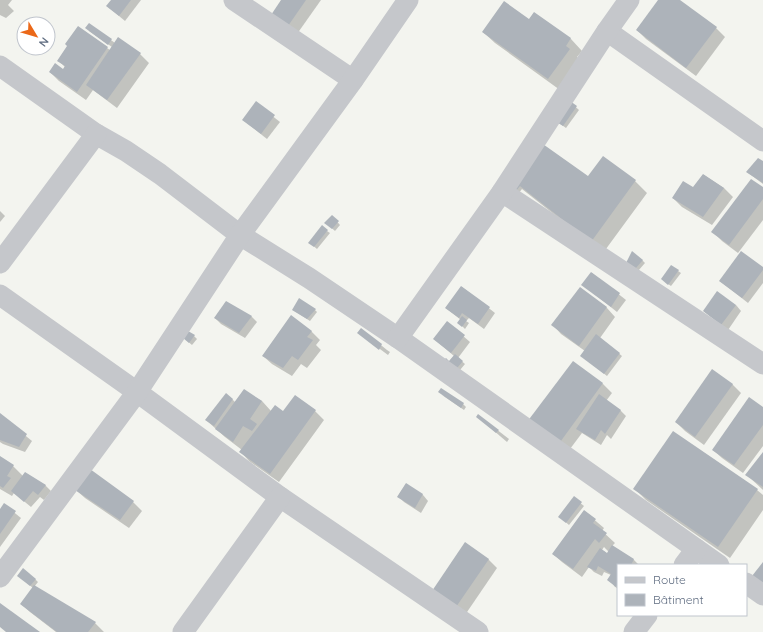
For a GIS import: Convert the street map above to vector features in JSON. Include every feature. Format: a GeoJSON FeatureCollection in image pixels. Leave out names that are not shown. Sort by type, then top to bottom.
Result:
{"type":"FeatureCollection","features":[{"type":"Feature","properties":{"kind":"street"},"geometry":{"type":"LineString","coordinates":[[234,0],[353,80]]}},
{"type":"Feature","properties":{"kind":"street"},"geometry":{"type":"LineString","coordinates":[[0,577],[137,392],[240,235],[353,80],[408,0]]}},
{"type":"Feature","properties":{"kind":"street"},"geometry":{"type":"LineString","coordinates":[[398,338],[502,192],[607,31],[629,0]]}},
{"type":"Feature","properties":{"kind":"street"},"geometry":{"type":"LineString","coordinates":[[607,31],[763,140]]}},
{"type":"Feature","properties":{"kind":"street"},"geometry":{"type":"LineString","coordinates":[[0,66],[96,134],[126,151],[160,174],[240,235],[309,278],[398,338],[690,557],[715,564]]}},
{"type":"Feature","properties":{"kind":"street"},"geometry":{"type":"LineString","coordinates":[[0,263],[96,134]]}},
{"type":"Feature","properties":{"kind":"street"},"geometry":{"type":"LineString","coordinates":[[502,192],[763,364]]}},
{"type":"Feature","properties":{"kind":"street"},"geometry":{"type":"LineString","coordinates":[[0,295],[137,392],[280,497],[478,632]]}},
{"type":"Feature","properties":{"kind":"street"},"geometry":{"type":"LineString","coordinates":[[183,632],[280,497]]}},
{"type":"Feature","properties":{"kind":"street"},"geometry":{"type":"LineString","coordinates":[[747,584],[763,595]]}},
{"type":"Feature","properties":{"kind":"street"},"geometry":{"type":"LineString","coordinates":[[634,632],[646,616]]}},
{"type":"Feature","properties":{"kind":"building"},"geometry":{"type":"Polygon","coordinates":[[[111,0],[131,0],[119,16],[106,6],[111,0]]]}},
{"type":"Feature","properties":{"kind":"building"},"geometry":{"type":"Polygon","coordinates":[[[281,0],[306,0],[288,26],[271,15],[281,0]]]}},
{"type":"Feature","properties":{"kind":"building"},"geometry":{"type":"Polygon","coordinates":[[[658,0],[680,0],[717,27],[686,68],[636,30],[658,0]]]}},
{"type":"Feature","properties":{"kind":"building"},"geometry":{"type":"Polygon","coordinates":[[[504,1],[529,19],[534,12],[571,38],[566,46],[570,49],[548,79],[482,32],[504,1]]]}},
{"type":"Feature","properties":{"kind":"building"},"geometry":{"type":"Polygon","coordinates":[[[89,23],[112,39],[108,45],[85,28],[89,23]]]}},
{"type":"Feature","properties":{"kind":"building"},"geometry":{"type":"Polygon","coordinates":[[[78,26],[108,47],[77,92],[49,72],[55,63],[63,69],[65,66],[57,61],[67,46],[65,44],[78,26]]]}},
{"type":"Feature","properties":{"kind":"building"},"geometry":{"type":"Polygon","coordinates":[[[118,37],[141,53],[107,100],[86,85],[118,37]]]}},
{"type":"Feature","properties":{"kind":"building"},"geometry":{"type":"Polygon","coordinates":[[[256,101],[275,115],[261,134],[242,120],[256,101]]]}},
{"type":"Feature","properties":{"kind":"building"},"geometry":{"type":"Polygon","coordinates":[[[570,101],[577,106],[563,126],[555,121],[570,101]]]}},
{"type":"Feature","properties":{"kind":"building"},"geometry":{"type":"Polygon","coordinates":[[[540,142],[588,176],[603,156],[636,180],[591,242],[520,186],[515,192],[509,188],[540,142]]]}},
{"type":"Feature","properties":{"kind":"building"},"geometry":{"type":"Polygon","coordinates":[[[758,158],[763,161],[763,183],[746,172],[758,158]]]}},
{"type":"Feature","properties":{"kind":"building"},"geometry":{"type":"Polygon","coordinates":[[[703,174],[724,188],[703,217],[672,198],[683,181],[693,187],[703,174]]]}},
{"type":"Feature","properties":{"kind":"building"},"geometry":{"type":"Polygon","coordinates":[[[751,179],[763,187],[763,199],[729,245],[711,232],[751,179]]]}},
{"type":"Feature","properties":{"kind":"building"},"geometry":{"type":"Polygon","coordinates":[[[332,215],[339,221],[332,229],[324,223],[332,215]]]}},
{"type":"Feature","properties":{"kind":"building"},"geometry":{"type":"Polygon","coordinates":[[[322,225],[328,230],[314,247],[308,243],[322,225]]]}},
{"type":"Feature","properties":{"kind":"building"},"geometry":{"type":"Polygon","coordinates":[[[632,251],[643,260],[635,269],[626,263],[632,251]]]}},
{"type":"Feature","properties":{"kind":"building"},"geometry":{"type":"Polygon","coordinates":[[[741,251],[763,267],[763,270],[742,298],[719,281],[741,251]]]}},
{"type":"Feature","properties":{"kind":"building"},"geometry":{"type":"Polygon","coordinates":[[[671,265],[679,270],[668,285],[661,279],[671,265]]]}},
{"type":"Feature","properties":{"kind":"building"},"geometry":{"type":"Polygon","coordinates":[[[591,272],[620,293],[611,307],[581,285],[591,272]]]}},
{"type":"Feature","properties":{"kind":"building"},"geometry":{"type":"Polygon","coordinates":[[[461,286],[490,307],[478,324],[462,313],[459,318],[445,308],[461,286]]]}},
{"type":"Feature","properties":{"kind":"building"},"geometry":{"type":"Polygon","coordinates":[[[580,287],[607,307],[579,346],[551,325],[580,287]]]}},
{"type":"Feature","properties":{"kind":"building"},"geometry":{"type":"Polygon","coordinates":[[[717,291],[736,305],[721,325],[703,311],[717,291]]]}},
{"type":"Feature","properties":{"kind":"building"},"geometry":{"type":"Polygon","coordinates":[[[299,298],[316,309],[307,319],[292,310],[299,298]]]}},
{"type":"Feature","properties":{"kind":"building"},"geometry":{"type":"Polygon","coordinates":[[[226,301],[252,316],[239,333],[214,318],[226,301]]]}},
{"type":"Feature","properties":{"kind":"building"},"geometry":{"type":"Polygon","coordinates":[[[291,315],[312,331],[307,337],[313,340],[298,360],[292,356],[283,368],[262,356],[291,315]]]}},
{"type":"Feature","properties":{"kind":"building"},"geometry":{"type":"Polygon","coordinates":[[[462,316],[467,320],[462,327],[457,323],[462,316]]]}},
{"type":"Feature","properties":{"kind":"building"},"geometry":{"type":"Polygon","coordinates":[[[447,321],[465,335],[451,353],[433,339],[447,321]]]}},
{"type":"Feature","properties":{"kind":"building"},"geometry":{"type":"Polygon","coordinates":[[[361,328],[382,344],[379,350],[357,333],[361,328]]]}},
{"type":"Feature","properties":{"kind":"building"},"geometry":{"type":"Polygon","coordinates":[[[188,331],[195,335],[189,343],[183,338],[188,331]]]}},
{"type":"Feature","properties":{"kind":"building"},"geometry":{"type":"Polygon","coordinates":[[[596,334],[620,353],[604,374],[580,356],[596,334]]]}},
{"type":"Feature","properties":{"kind":"building"},"geometry":{"type":"Polygon","coordinates":[[[455,354],[463,361],[452,374],[440,364],[446,358],[449,361],[455,354]]]}},
{"type":"Feature","properties":{"kind":"building"},"geometry":{"type":"Polygon","coordinates":[[[573,361],[603,383],[558,445],[527,422],[573,361]]]}},
{"type":"Feature","properties":{"kind":"building"},"geometry":{"type":"Polygon","coordinates":[[[712,369],[733,384],[695,437],[675,422],[712,369]]]}},
{"type":"Feature","properties":{"kind":"building"},"geometry":{"type":"Polygon","coordinates":[[[441,388],[464,403],[461,408],[438,392],[441,388]]]}},
{"type":"Feature","properties":{"kind":"building"},"geometry":{"type":"Polygon","coordinates":[[[244,389],[262,401],[250,419],[257,424],[252,431],[243,426],[233,442],[215,429],[244,389]]]}},
{"type":"Feature","properties":{"kind":"building"},"geometry":{"type":"Polygon","coordinates":[[[226,393],[233,399],[214,426],[205,420],[226,393]]]}},
{"type":"Feature","properties":{"kind":"building"},"geometry":{"type":"Polygon","coordinates":[[[599,394],[621,410],[605,434],[601,430],[595,440],[576,429],[599,394]]]}},
{"type":"Feature","properties":{"kind":"building"},"geometry":{"type":"Polygon","coordinates":[[[295,395],[316,410],[270,474],[239,452],[275,405],[283,411],[295,395]]]}},
{"type":"Feature","properties":{"kind":"building"},"geometry":{"type":"Polygon","coordinates":[[[749,397],[763,407],[763,425],[734,465],[712,450],[749,397]]]}},
{"type":"Feature","properties":{"kind":"building"},"geometry":{"type":"Polygon","coordinates":[[[0,413],[27,434],[19,447],[0,440],[0,413]]]}},
{"type":"Feature","properties":{"kind":"building"},"geometry":{"type":"Polygon","coordinates":[[[478,414],[499,430],[496,433],[476,417],[478,414]]]}},
{"type":"Feature","properties":{"kind":"building"},"geometry":{"type":"Polygon","coordinates":[[[673,431],[758,489],[718,547],[633,489],[673,431]]]}},
{"type":"Feature","properties":{"kind":"building"},"geometry":{"type":"Polygon","coordinates":[[[763,452],[763,487],[745,475],[763,452]]]}},
{"type":"Feature","properties":{"kind":"building"},"geometry":{"type":"Polygon","coordinates":[[[0,456],[14,465],[7,476],[11,478],[3,488],[0,486],[0,456]]]}},
{"type":"Feature","properties":{"kind":"building"},"geometry":{"type":"Polygon","coordinates":[[[90,469],[134,501],[120,520],[75,490],[90,469]]]}},
{"type":"Feature","properties":{"kind":"building"},"geometry":{"type":"Polygon","coordinates":[[[25,472],[46,485],[38,495],[33,491],[24,502],[11,491],[25,472]]]}},
{"type":"Feature","properties":{"kind":"building"},"geometry":{"type":"Polygon","coordinates":[[[406,483],[423,494],[415,508],[397,497],[406,483]]]}},
{"type":"Feature","properties":{"kind":"building"},"geometry":{"type":"Polygon","coordinates":[[[574,496],[582,502],[566,523],[558,517],[574,496]]]}},
{"type":"Feature","properties":{"kind":"building"},"geometry":{"type":"Polygon","coordinates":[[[4,503],[16,511],[0,534],[0,509],[4,503]]]}},
{"type":"Feature","properties":{"kind":"building"},"geometry":{"type":"Polygon","coordinates":[[[584,510],[596,519],[593,523],[607,533],[599,543],[595,539],[573,569],[552,554],[584,510]]]}},
{"type":"Feature","properties":{"kind":"building"},"geometry":{"type":"Polygon","coordinates":[[[465,542],[489,559],[456,607],[432,591],[465,542]]]}},
{"type":"Feature","properties":{"kind":"building"},"geometry":{"type":"Polygon","coordinates":[[[612,545],[634,559],[632,564],[617,564],[616,587],[607,580],[611,574],[598,566],[596,571],[587,567],[600,548],[607,553],[612,545]]]}},
{"type":"Feature","properties":{"kind":"building"},"geometry":{"type":"Polygon","coordinates":[[[763,562],[763,585],[752,576],[763,562]]]}},
{"type":"Feature","properties":{"kind":"building"},"geometry":{"type":"Polygon","coordinates":[[[23,568],[36,579],[30,586],[17,576],[23,568]]]}},
{"type":"Feature","properties":{"kind":"building"},"geometry":{"type":"Polygon","coordinates":[[[34,585],[96,622],[88,632],[57,632],[20,604],[34,585]]]}},
{"type":"Feature","properties":{"kind":"building"},"geometry":{"type":"Polygon","coordinates":[[[0,603],[40,632],[6,632],[0,627],[0,603]]]}}]}
